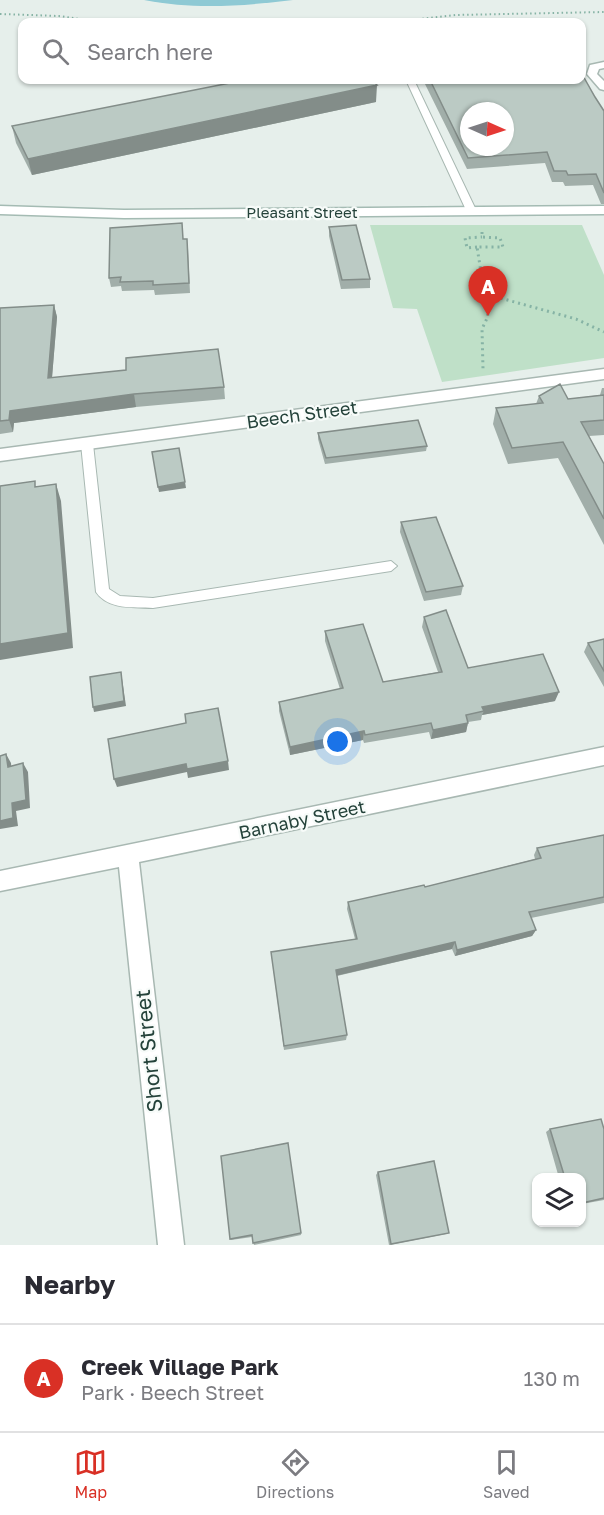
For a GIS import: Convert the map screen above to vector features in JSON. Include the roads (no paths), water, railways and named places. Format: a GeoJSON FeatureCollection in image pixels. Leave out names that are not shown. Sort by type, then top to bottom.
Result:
{"type":"FeatureCollection","features":[{"type":"Feature","properties":{"kind":"street"},"geometry":{"type":"LineString","coordinates":[[604,65],[594,67],[592,74],[604,87]]}},
{"type":"Feature","properties":{"kind":"street","name":"Pleasant Street"},"geometry":{"type":"LineString","coordinates":[[0,210],[136,214],[604,210]]}},
{"type":"Feature","properties":{"kind":"street","name":"Beech Street"},"geometry":{"type":"LineString","coordinates":[[0,455],[604,374]]}},
{"type":"Feature","properties":{"kind":"street","name":"Barnaby Street"},"geometry":{"type":"LineString","coordinates":[[0,881],[604,756]]}},
{"type":"Feature","properties":{"kind":"street","name":"Short Street"},"geometry":{"type":"LineString","coordinates":[[128,856],[171,1245]]}},
{"type":"Feature","properties":{"kind":"lane"},"geometry":{"type":"LineString","coordinates":[[412,84],[471,210]]}},
{"type":"Feature","properties":{"kind":"lane"},"geometry":{"type":"LineString","coordinates":[[87,444],[103,592],[118,601],[153,603],[391,566]]}},
{"type":"Feature","properties":{"kind":"water"},"geometry":{"type":"Polygon","coordinates":[[[144,0],[293,0],[219,6],[182,5],[144,0]]]}},
{"type":"Feature","properties":{"kind":"place","name":"Creek Village Park"},"geometry":{"type":"Point","coordinates":[488,316]}}]}
